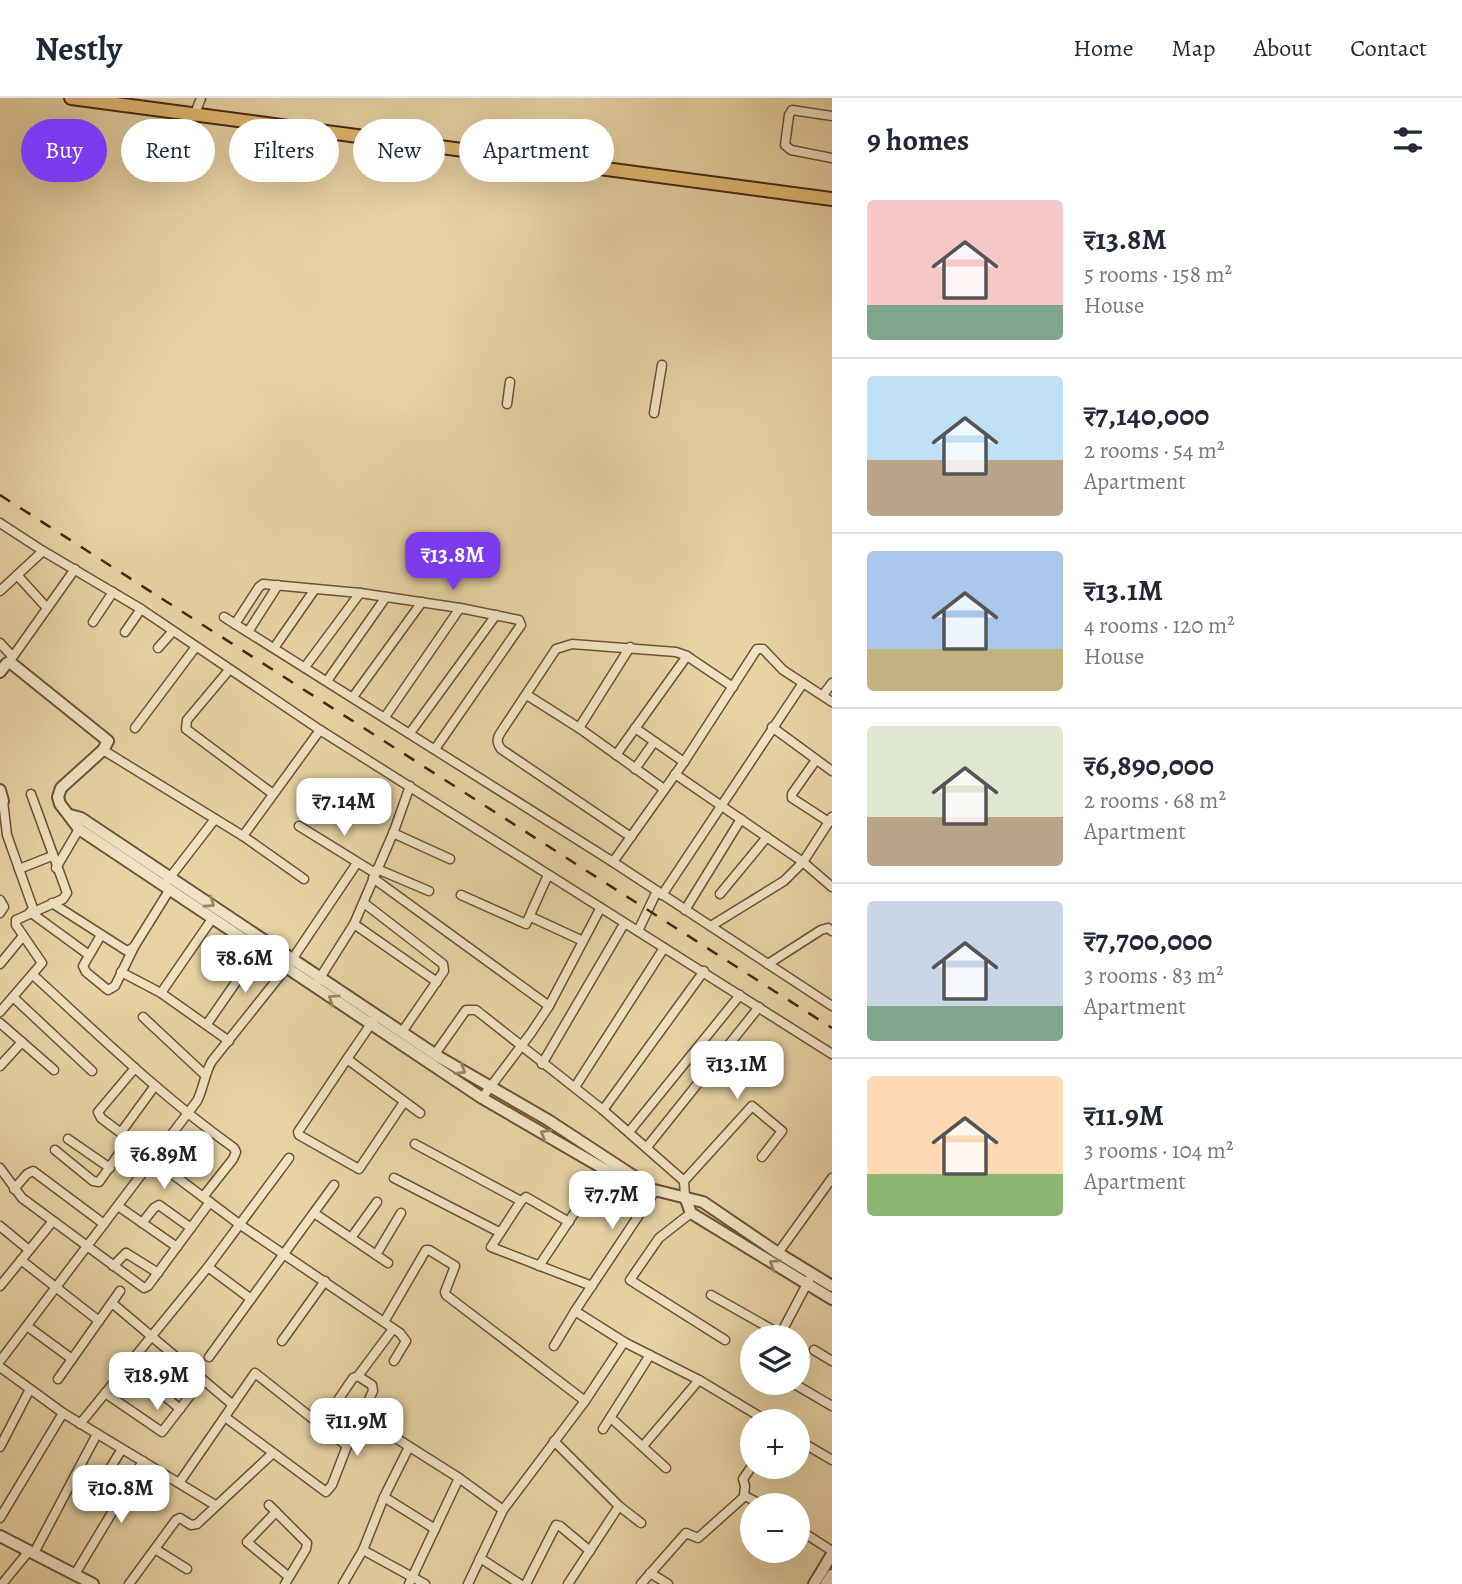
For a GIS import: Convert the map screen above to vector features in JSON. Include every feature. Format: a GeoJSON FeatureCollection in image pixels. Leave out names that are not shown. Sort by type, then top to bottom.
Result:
{"type":"FeatureCollection","features":[{"type":"Feature","properties":{"kind":"main road"},"geometry":{"type":"LineString","coordinates":[[71,98],[832,199]]}},
{"type":"Feature","properties":{"kind":"street"},"geometry":{"type":"LineString","coordinates":[[194,116],[201,98]]}},
{"type":"Feature","properties":{"kind":"street"},"geometry":{"type":"LineString","coordinates":[[832,116],[792,110],[785,145],[791,150],[832,158]]}},
{"type":"Feature","properties":{"kind":"street"},"geometry":{"type":"LineString","coordinates":[[654,413],[662,365]]}},
{"type":"Feature","properties":{"kind":"street"},"geometry":{"type":"LineString","coordinates":[[507,404],[510,383]]}},
{"type":"Feature","properties":{"kind":"street"},"geometry":{"type":"LineString","coordinates":[[0,523],[141,609],[320,730],[832,1054]]}},
{"type":"Feature","properties":{"kind":"street"},"geometry":{"type":"LineString","coordinates":[[0,591],[43,551]]}},
{"type":"Feature","properties":{"kind":"street"},"geometry":{"type":"LineString","coordinates":[[0,672],[75,569]]}},
{"type":"Feature","properties":{"kind":"street"},"geometry":{"type":"LineString","coordinates":[[17,575],[47,608]]}},
{"type":"Feature","properties":{"kind":"street"},"geometry":{"type":"LineString","coordinates":[[235,624],[263,584],[360,593],[517,619],[522,623],[435,749]]}},
{"type":"Feature","properties":{"kind":"street"},"geometry":{"type":"LineString","coordinates":[[248,632],[278,585]]}},
{"type":"Feature","properties":{"kind":"street"},"geometry":{"type":"LineString","coordinates":[[274,648],[315,589]]}},
{"type":"Feature","properties":{"kind":"street"},"geometry":{"type":"LineString","coordinates":[[93,622],[113,592]]}},
{"type":"Feature","properties":{"kind":"street"},"geometry":{"type":"LineString","coordinates":[[305,667],[360,593]]}},
{"type":"Feature","properties":{"kind":"street"},"geometry":{"type":"LineString","coordinates":[[327,681],[386,597]]}},
{"type":"Feature","properties":{"kind":"street"},"geometry":{"type":"LineString","coordinates":[[353,697],[422,602]]}},
{"type":"Feature","properties":{"kind":"street"},"geometry":{"type":"LineString","coordinates":[[385,717],[460,608]]}},
{"type":"Feature","properties":{"kind":"street"},"geometry":{"type":"LineString","coordinates":[[125,632],[141,609]]}},
{"type":"Feature","properties":{"kind":"street"},"geometry":{"type":"LineString","coordinates":[[410,733],[496,615]]}},
{"type":"Feature","properties":{"kind":"street"},"geometry":{"type":"LineString","coordinates":[[223,617],[385,717],[831,1003]]}},
{"type":"Feature","properties":{"kind":"street"},"geometry":{"type":"LineString","coordinates":[[158,648],[173,631]]}},
{"type":"Feature","properties":{"kind":"street"},"geometry":{"type":"LineString","coordinates":[[0,643],[10,659],[107,739],[108,743],[103,750],[61,788],[58,800],[79,829],[168,883],[317,981],[482,1098],[630,1184],[703,1202],[778,1253],[832,1299]]}},
{"type":"Feature","properties":{"kind":"street"},"geometry":{"type":"LineString","coordinates":[[631,837],[501,749],[498,738],[556,649],[572,643],[676,652],[687,656],[733,687]]}},
{"type":"Feature","properties":{"kind":"street"},"geometry":{"type":"LineString","coordinates":[[579,728],[630,647]]}},
{"type":"Feature","properties":{"kind":"street"},"geometry":{"type":"LineString","coordinates":[[135,727],[195,648]]}},
{"type":"Feature","properties":{"kind":"street"},"geometry":{"type":"LineString","coordinates":[[613,862],[760,648],[783,670],[832,702]]}},
{"type":"Feature","properties":{"kind":"street"},"geometry":{"type":"LineString","coordinates":[[616,755],[687,656]]}},
{"type":"Feature","properties":{"kind":"street"},"geometry":{"type":"LineString","coordinates":[[229,670],[187,720],[186,729],[274,794]]}},
{"type":"Feature","properties":{"kind":"street"},"geometry":{"type":"LineString","coordinates":[[638,930],[659,893],[722,805],[803,683]]}},
{"type":"Feature","properties":{"kind":"street"},"geometry":{"type":"LineString","coordinates":[[823,695],[832,683]]}},
{"type":"Feature","properties":{"kind":"street"},"geometry":{"type":"LineString","coordinates":[[527,695],[579,728],[664,789]]}},
{"type":"Feature","properties":{"kind":"street"},"geometry":{"type":"LineString","coordinates":[[772,727],[832,771]]}},
{"type":"Feature","properties":{"kind":"street"},"geometry":{"type":"LineString","coordinates":[[635,728],[684,762]]}},
{"type":"Feature","properties":{"kind":"street"},"geometry":{"type":"LineString","coordinates":[[243,836],[320,730]]}},
{"type":"Feature","properties":{"kind":"street"},"geometry":{"type":"LineString","coordinates":[[635,769],[654,742]]}},
{"type":"Feature","properties":{"kind":"street"},"geometry":{"type":"LineString","coordinates":[[103,750],[243,836],[304,879]]}},
{"type":"Feature","properties":{"kind":"street"},"geometry":{"type":"LineString","coordinates":[[711,926],[777,886],[803,862],[831,820],[792,798],[792,794],[816,760]]}},
{"type":"Feature","properties":{"kind":"street"},"geometry":{"type":"LineString","coordinates":[[675,774],[767,836],[832,887]]}},
{"type":"Feature","properties":{"kind":"street"},"geometry":{"type":"LineString","coordinates":[[317,981],[354,924],[410,786]]}},
{"type":"Feature","properties":{"kind":"street"},"geometry":{"type":"LineString","coordinates":[[0,1012],[41,966],[42,961],[16,925],[16,920],[63,899],[67,894],[31,794]]}},
{"type":"Feature","properties":{"kind":"street"},"geometry":{"type":"LineString","coordinates":[[1,798],[4,824],[32,911],[89,955]]}},
{"type":"Feature","properties":{"kind":"street"},"geometry":{"type":"LineString","coordinates":[[70,815],[81,818],[212,919],[259,949],[290,963]]}},
{"type":"Feature","properties":{"kind":"street"},"geometry":{"type":"LineString","coordinates":[[101,935],[83,968],[108,990],[113,989],[168,883],[215,819]]}},
{"type":"Feature","properties":{"kind":"street"},"geometry":{"type":"LineString","coordinates":[[685,909],[741,819]]}},
{"type":"Feature","properties":{"kind":"street"},"geometry":{"type":"LineString","coordinates":[[299,826],[375,873],[549,1006]]}},
{"type":"Feature","properties":{"kind":"street"},"geometry":{"type":"LineString","coordinates":[[56,868],[79,829]]}},
{"type":"Feature","properties":{"kind":"street"},"geometry":{"type":"LineString","coordinates":[[393,833],[450,859]]}},
{"type":"Feature","properties":{"kind":"street"},"geometry":{"type":"LineString","coordinates":[[720,894],[767,836]]}},
{"type":"Feature","properties":{"kind":"street"},"geometry":{"type":"LineString","coordinates":[[19,869],[52,856]]}},
{"type":"Feature","properties":{"kind":"street"},"geometry":{"type":"LineString","coordinates":[[0,1361],[200,1096],[212,1061],[290,963],[357,863]]}},
{"type":"Feature","properties":{"kind":"street"},"geometry":{"type":"LineString","coordinates":[[375,873],[429,891]]}},
{"type":"Feature","properties":{"kind":"street"},"geometry":{"type":"LineString","coordinates":[[461,895],[522,923],[528,923],[548,875]]}},
{"type":"Feature","properties":{"kind":"street"},"geometry":{"type":"LineString","coordinates":[[0,900],[4,907],[0,913]]}},
{"type":"Feature","properties":{"kind":"street"},"geometry":{"type":"LineString","coordinates":[[52,903],[127,951],[134,947]]}},
{"type":"Feature","properties":{"kind":"street"},"geometry":{"type":"LineString","coordinates":[[364,903],[443,964],[444,971],[402,1032]]}},
{"type":"Feature","properties":{"kind":"street"},"geometry":{"type":"LineString","coordinates":[[482,1098],[549,1006],[600,909]]}},
{"type":"Feature","properties":{"kind":"street"},"geometry":{"type":"LineString","coordinates":[[531,916],[583,941]]}},
{"type":"Feature","properties":{"kind":"street"},"geometry":{"type":"LineString","coordinates":[[161,993],[212,919]]}},
{"type":"Feature","properties":{"kind":"street"},"geometry":{"type":"LineString","coordinates":[[354,924],[437,982]]}},
{"type":"Feature","properties":{"kind":"street"},"geometry":{"type":"LineString","coordinates":[[542,1064],[624,924]]}},
{"type":"Feature","properties":{"kind":"street"},"geometry":{"type":"LineString","coordinates":[[768,964],[821,930],[828,928],[832,931]]}},
{"type":"Feature","properties":{"kind":"street"},"geometry":{"type":"LineString","coordinates":[[0,964],[23,936]]}},
{"type":"Feature","properties":{"kind":"street"},"geometry":{"type":"LineString","coordinates":[[575,1087],[664,948]]}},
{"type":"Feature","properties":{"kind":"street"},"geometry":{"type":"LineString","coordinates":[[207,1024],[259,949]]}},
{"type":"Feature","properties":{"kind":"street"},"geometry":{"type":"LineString","coordinates":[[603,1110],[704,971]]}},
{"type":"Feature","properties":{"kind":"street"},"geometry":{"type":"LineString","coordinates":[[121,972],[161,993],[229,1041]]}},
{"type":"Feature","properties":{"kind":"street"},"geometry":{"type":"LineString","coordinates":[[0,1168],[22,1198],[144,1288],[191,1228],[236,1152],[154,1087],[33,975]]}},
{"type":"Feature","properties":{"kind":"street"},"geometry":{"type":"LineString","coordinates":[[629,1132],[740,995]]}},
{"type":"Feature","properties":{"kind":"street"},"geometry":{"type":"LineString","coordinates":[[12,997],[92,1071]]}},
{"type":"Feature","properties":{"kind":"street"},"geometry":{"type":"LineString","coordinates":[[647,1147],[759,1007]]}},
{"type":"Feature","properties":{"kind":"street"},"geometry":{"type":"LineString","coordinates":[[435,1054],[469,1008],[476,1010],[603,1110],[684,1181],[685,1197],[691,1213],[809,1279],[832,1286]]}},
{"type":"Feature","properties":{"kind":"street"},"geometry":{"type":"LineString","coordinates":[[143,1017],[205,1075]]}},
{"type":"Feature","properties":{"kind":"street"},"geometry":{"type":"LineString","coordinates":[[374,1020],[402,1032],[575,1137],[652,1190]]}},
{"type":"Feature","properties":{"kind":"street"},"geometry":{"type":"LineString","coordinates":[[374,1020],[298,1132],[299,1135],[359,1169],[404,1102]]}},
{"type":"Feature","properties":{"kind":"street"},"geometry":{"type":"LineString","coordinates":[[0,1023],[54,1070]]}},
{"type":"Feature","properties":{"kind":"street"},"geometry":{"type":"LineString","coordinates":[[0,1066],[22,1042]]}},
{"type":"Feature","properties":{"kind":"street"},"geometry":{"type":"LineString","coordinates":[[347,1059],[420,1113]]}},
{"type":"Feature","properties":{"kind":"street"},"geometry":{"type":"LineString","coordinates":[[135,1068],[98,1112],[101,1118],[152,1160],[239,1224],[393,1329],[406,1341],[394,1361]]}},
{"type":"Feature","properties":{"kind":"street"},"geometry":{"type":"LineString","coordinates":[[121,1133],[154,1087]]}},
{"type":"Feature","properties":{"kind":"street"},"geometry":{"type":"LineString","coordinates":[[684,1181],[752,1106],[782,1131],[762,1157]]}},
{"type":"Feature","properties":{"kind":"street"},"geometry":{"type":"LineString","coordinates":[[68,1139],[110,1168]]}},
{"type":"Feature","properties":{"kind":"street"},"geometry":{"type":"LineString","coordinates":[[55,1150],[96,1182],[101,1181],[128,1141]]}},
{"type":"Feature","properties":{"kind":"street"},"geometry":{"type":"LineString","coordinates":[[415,1144],[521,1201]]}},
{"type":"Feature","properties":{"kind":"street"},"geometry":{"type":"LineString","coordinates":[[80,1424],[208,1267],[289,1158]]}},
{"type":"Feature","properties":{"kind":"street"},"geometry":{"type":"LineString","coordinates":[[539,1266],[603,1170]]}},
{"type":"Feature","properties":{"kind":"street"},"geometry":{"type":"LineString","coordinates":[[14,1189],[33,1171],[104,1224]]}},
{"type":"Feature","properties":{"kind":"street"},"geometry":{"type":"LineString","coordinates":[[394,1178],[499,1232]]}},
{"type":"Feature","properties":{"kind":"street"},"geometry":{"type":"LineString","coordinates":[[778,1253],[832,1178]]}},
{"type":"Feature","properties":{"kind":"street"},"geometry":{"type":"LineString","coordinates":[[209,1357],[334,1185]]}},
{"type":"Feature","properties":{"kind":"street"},"geometry":{"type":"LineString","coordinates":[[554,1346],[652,1190]]}},
{"type":"Feature","properties":{"kind":"street"},"geometry":{"type":"LineString","coordinates":[[569,1222],[528,1198],[521,1201],[499,1232],[491,1245],[492,1249],[592,1286]]}},
{"type":"Feature","properties":{"kind":"street"},"geometry":{"type":"LineString","coordinates":[[351,1238],[377,1202]]}},
{"type":"Feature","properties":{"kind":"street"},"geometry":{"type":"LineString","coordinates":[[142,1223],[159,1205],[191,1228]]}},
{"type":"Feature","properties":{"kind":"street"},"geometry":{"type":"LineString","coordinates":[[118,1206],[177,1247]]}},
{"type":"Feature","properties":{"kind":"street"},"geometry":{"type":"LineString","coordinates":[[314,1213],[388,1263]]}},
{"type":"Feature","properties":{"kind":"street"},"geometry":{"type":"LineString","coordinates":[[376,1255],[401,1213]]}},
{"type":"Feature","properties":{"kind":"street"},"geometry":{"type":"LineString","coordinates":[[691,1213],[659,1238],[630,1280],[725,1340]]}},
{"type":"Feature","properties":{"kind":"street"},"geometry":{"type":"LineString","coordinates":[[0,1286],[4,1273],[21,1260],[53,1221]]}},
{"type":"Feature","properties":{"kind":"street"},"geometry":{"type":"LineString","coordinates":[[0,1226],[29,1250]]}},
{"type":"Feature","properties":{"kind":"street"},"geometry":{"type":"LineString","coordinates":[[384,1322],[426,1250],[429,1250],[455,1266],[446,1295],[585,1401]]}},
{"type":"Feature","properties":{"kind":"street"},"geometry":{"type":"LineString","coordinates":[[113,1266],[126,1253],[158,1273]]}},
{"type":"Feature","properties":{"kind":"street"},"geometry":{"type":"LineString","coordinates":[[21,1260],[99,1321]]}},
{"type":"Feature","properties":{"kind":"street"},"geometry":{"type":"LineString","coordinates":[[208,1267],[251,1299]]}},
{"type":"Feature","properties":{"kind":"street"},"geometry":{"type":"LineString","coordinates":[[785,1325],[809,1279]]}},
{"type":"Feature","properties":{"kind":"street"},"geometry":{"type":"LineString","coordinates":[[282,1341],[325,1281]]}},
{"type":"Feature","properties":{"kind":"street"},"geometry":{"type":"LineString","coordinates":[[58,1379],[120,1291]]}},
{"type":"Feature","properties":{"kind":"street"},"geometry":{"type":"LineString","coordinates":[[710,1295],[760,1325]]}},
{"type":"Feature","properties":{"kind":"street"},"geometry":{"type":"LineString","coordinates":[[112,1303],[233,1405]]}},
{"type":"Feature","properties":{"kind":"street"},"geometry":{"type":"LineString","coordinates":[[575,1311],[624,1342],[699,1380],[746,1409]]}},
{"type":"Feature","properties":{"kind":"street"},"geometry":{"type":"LineString","coordinates":[[27,1326],[72,1359]]}},
{"type":"Feature","properties":{"kind":"street"},"geometry":{"type":"LineString","coordinates":[[321,1425],[353,1378],[358,1376],[393,1329]]}},
{"type":"Feature","properties":{"kind":"street"},"geometry":{"type":"LineString","coordinates":[[468,1584],[503,1510],[585,1401],[624,1342]]}},
{"type":"Feature","properties":{"kind":"street"},"geometry":{"type":"LineString","coordinates":[[814,1350],[832,1361]]}},
{"type":"Feature","properties":{"kind":"street"},"geometry":{"type":"LineString","coordinates":[[603,1429],[650,1356]]}},
{"type":"Feature","properties":{"kind":"street"},"geometry":{"type":"LineString","coordinates":[[128,1365],[180,1409]]}},
{"type":"Feature","properties":{"kind":"street"},"geometry":{"type":"LineString","coordinates":[[0,1367],[80,1424],[215,1505]]}},
{"type":"Feature","properties":{"kind":"street"},"geometry":{"type":"LineString","coordinates":[[179,1483],[255,1373],[347,1446]]}},
{"type":"Feature","properties":{"kind":"street"},"geometry":{"type":"LineString","coordinates":[[225,1417],[326,1492],[332,1485],[373,1388],[358,1376]]}},
{"type":"Feature","properties":{"kind":"street"},"geometry":{"type":"LineString","coordinates":[[105,1393],[162,1432],[202,1380]]}},
{"type":"Feature","properties":{"kind":"street"},"geometry":{"type":"LineString","coordinates":[[643,1446],[699,1380]]}},
{"type":"Feature","properties":{"kind":"street"},"geometry":{"type":"LineString","coordinates":[[0,1447],[4,1430],[30,1389]]}},
{"type":"Feature","properties":{"kind":"street"},"geometry":{"type":"LineString","coordinates":[[810,1393],[832,1406]]}},
{"type":"Feature","properties":{"kind":"street"},"geometry":{"type":"LineString","coordinates":[[0,1518],[63,1413]]}},
{"type":"Feature","properties":{"kind":"street"},"geometry":{"type":"LineString","coordinates":[[361,1416],[503,1510]]}},
{"type":"Feature","properties":{"kind":"street"},"geometry":{"type":"LineString","coordinates":[[611,1418],[666,1468]]}},
{"type":"Feature","properties":{"kind":"street"},"geometry":{"type":"LineString","coordinates":[[2,1584],[32,1552],[97,1434]]}},
{"type":"Feature","properties":{"kind":"street"},"geometry":{"type":"LineString","coordinates":[[554,1441],[641,1523]]}},
{"type":"Feature","properties":{"kind":"street"},"geometry":{"type":"LineString","coordinates":[[343,1584],[363,1550],[384,1497],[409,1447]]}},
{"type":"Feature","properties":{"kind":"street"},"geometry":{"type":"LineString","coordinates":[[810,1447],[832,1460]]}},
{"type":"Feature","properties":{"kind":"street"},"geometry":{"type":"LineString","coordinates":[[96,1491],[122,1449]]}},
{"type":"Feature","properties":{"kind":"street"},"geometry":{"type":"LineString","coordinates":[[129,1584],[178,1519],[194,1525],[273,1453]]}},
{"type":"Feature","properties":{"kind":"street"},"geometry":{"type":"LineString","coordinates":[[75,1574],[143,1461]]}},
{"type":"Feature","properties":{"kind":"street"},"geometry":{"type":"LineString","coordinates":[[75,1476],[116,1506]]}},
{"type":"Feature","properties":{"kind":"street"},"geometry":{"type":"LineString","coordinates":[[411,1581],[458,1478]]}},
{"type":"Feature","properties":{"kind":"street"},"geometry":{"type":"LineString","coordinates":[[384,1497],[435,1529]]}},
{"type":"Feature","properties":{"kind":"street"},"geometry":{"type":"LineString","coordinates":[[641,1584],[686,1533],[698,1538],[740,1500]]}},
{"type":"Feature","properties":{"kind":"street"},"geometry":{"type":"LineString","coordinates":[[269,1505],[276,1512],[307,1544],[287,1581],[247,1542],[276,1512]]}},
{"type":"Feature","properties":{"kind":"street"},"geometry":{"type":"LineString","coordinates":[[568,1584],[620,1506]]}},
{"type":"Feature","properties":{"kind":"street"},"geometry":{"type":"LineString","coordinates":[[526,1584],[555,1525],[560,1526],[590,1551]]}},
{"type":"Feature","properties":{"kind":"street"},"geometry":{"type":"LineString","coordinates":[[0,1536],[93,1584]]}},
{"type":"Feature","properties":{"kind":"street"},"geometry":{"type":"LineString","coordinates":[[810,1537],[832,1552],[814,1584]]}},
{"type":"Feature","properties":{"kind":"street"},"geometry":{"type":"LineString","coordinates":[[155,1549],[187,1569]]}},
{"type":"Feature","properties":{"kind":"street"},"geometry":{"type":"LineString","coordinates":[[363,1550],[411,1581],[425,1584]]}},
{"type":"Feature","properties":{"kind":"street"},"geometry":{"type":"LineString","coordinates":[[481,1559],[520,1584]]}},
{"type":"Feature","properties":{"kind":"street"},"geometry":{"type":"LineString","coordinates":[[650,1573],[668,1584]]}},
{"type":"Feature","properties":{"kind":"street"},"geometry":{"type":"LineString","coordinates":[[826,1584],[832,1574]]}},
{"type":"Feature","properties":{"kind":"railway"},"geometry":{"type":"LineString","coordinates":[[0,495],[832,1028]]}}]}
